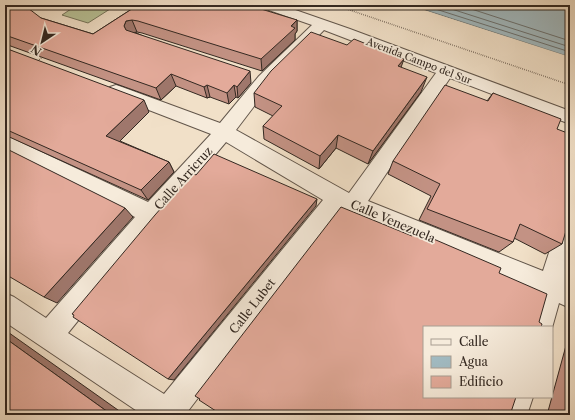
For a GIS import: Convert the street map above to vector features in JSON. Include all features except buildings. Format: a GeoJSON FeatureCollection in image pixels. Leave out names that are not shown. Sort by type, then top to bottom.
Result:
{"type":"FeatureCollection","features":[{"type":"Feature","properties":{"kind":"street","name":"Avenida Campo del Sur"},"geometry":{"type":"LineString","coordinates":[[268,5],[570,118]]}},
{"type":"Feature","properties":{"kind":"street","name":"Calle Arricruz"},"geometry":{"type":"LineString","coordinates":[[48,336],[151,214],[224,132],[258,77],[322,24]]}},
{"type":"Feature","properties":{"kind":"street","name":"Calle Lubet"},"geometry":{"type":"LineString","coordinates":[[168,414],[346,201],[446,71]]}},
{"type":"Feature","properties":{"kind":"street","name":"Calle Venezuela"},"geometry":{"type":"LineString","coordinates":[[101,86],[224,132],[346,201],[561,291]]}},
{"type":"Feature","properties":{"kind":"street"},"geometry":{"type":"LineString","coordinates":[[5,142],[151,214]]}},
{"type":"Feature","properties":{"kind":"street"},"geometry":{"type":"LineString","coordinates":[[540,326],[561,291],[570,222]]}},
{"type":"Feature","properties":{"kind":"street"},"geometry":{"type":"LineString","coordinates":[[5,306],[48,336],[168,414]]}},
{"type":"Feature","properties":{"kind":"street"},"geometry":{"type":"LineString","coordinates":[[512,415],[518,398]]}},
{"type":"Feature","properties":{"kind":"path"},"geometry":{"type":"LineString","coordinates":[[335,5],[570,85]]}},
{"type":"Feature","properties":{"kind":"path"},"geometry":{"type":"LineString","coordinates":[[36,62],[48,54]]}},
{"type":"Feature","properties":{"kind":"green space"},"geometry":{"type":"Polygon","coordinates":[[[77,5],[97,5],[96,6],[110,9],[88,23],[62,15],[77,5]]]}},
{"type":"Feature","properties":{"kind":"water"},"geometry":{"type":"Polygon","coordinates":[[[410,5],[570,5],[570,57],[410,5]]]}},
{"type":"Feature","properties":{"kind":"pier"},"geometry":{"type":"Polygon","coordinates":[[[408,5],[570,57],[570,59],[409,7],[408,5]]]}}]}
